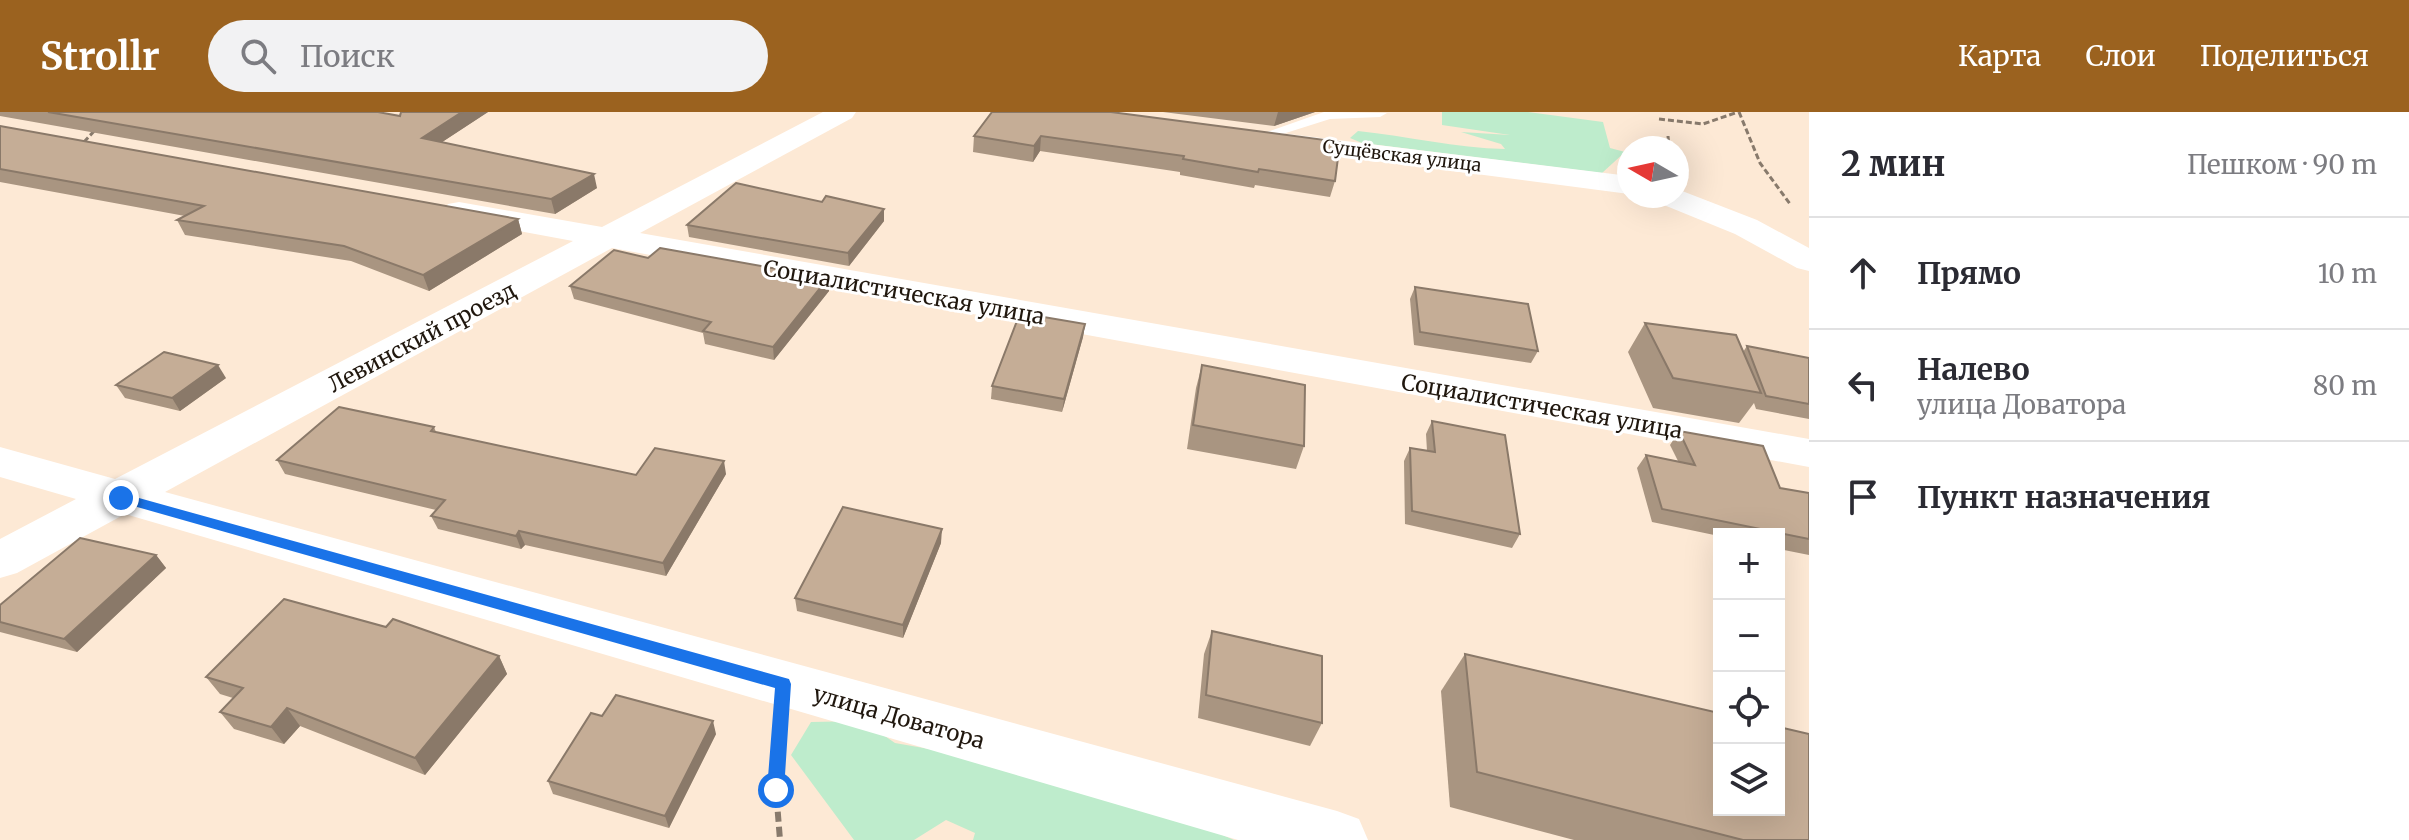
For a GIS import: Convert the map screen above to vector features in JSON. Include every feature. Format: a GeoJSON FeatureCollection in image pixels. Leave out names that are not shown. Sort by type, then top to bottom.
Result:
{"type":"FeatureCollection","features":[{"type":"Feature","properties":{"kind":"street","name":"Левинский проезд"},"geometry":{"type":"LineString","coordinates":[[0,560],[843,112]]}},
{"type":"Feature","properties":{"kind":"street","name":"Сущёвская улица"},"geometry":{"type":"LineString","coordinates":[[1228,134],[1617,183]]}},
{"type":"Feature","properties":{"kind":"street"},"geometry":{"type":"LineString","coordinates":[[1689,204],[1746,227],[1808,260]]}},
{"type":"Feature","properties":{"kind":"street","name":"Социалистическая улица"},"geometry":{"type":"LineString","coordinates":[[437,207],[1809,453]]}},
{"type":"Feature","properties":{"kind":"street","name":"улица Доватора"},"geometry":{"type":"LineString","coordinates":[[0,462],[1337,840]]}},
{"type":"Feature","properties":{"kind":"lane"},"geometry":{"type":"LineString","coordinates":[[1257,138],[1329,115],[1380,113]]}},
{"type":"Feature","properties":{"kind":"path"},"geometry":{"type":"LineString","coordinates":[[1659,119],[1703,124],[1739,112],[1760,163],[1788,198],[1808,260]]}},
{"type":"Feature","properties":{"kind":"path"},"geometry":{"type":"LineString","coordinates":[[84,142],[97,129]]}},
{"type":"Feature","properties":{"kind":"path"},"geometry":{"type":"LineString","coordinates":[[780,840],[776,790],[783,684]]}},
{"type":"Feature","properties":{"kind":"green space"},"geometry":{"type":"Polygon","coordinates":[[[1442,112],[1528,112],[1603,122],[1610,148],[1617,150],[1617,159],[1602,173],[1362,143],[1350,138],[1358,131],[1505,149],[1501,144],[1461,132],[1510,135],[1442,125],[1442,112]]]}},
{"type":"Feature","properties":{"kind":"green space"},"geometry":{"type":"Polygon","coordinates":[[[863,721],[895,743],[1095,778],[1234,840],[973,840],[975,833],[946,820],[914,840],[854,840],[791,755],[811,722],[863,721]]]}},
{"type":"Feature","properties":{"kind":"building"},"geometry":{"type":"Polygon","coordinates":[[[48,112],[378,112],[400,116],[401,112],[462,112],[422,138],[594,174],[551,199],[48,112]]]}},
{"type":"Feature","properties":{"kind":"building"},"geometry":{"type":"Polygon","coordinates":[[[992,112],[1111,112],[1340,142],[1335,181],[1259,169],[1258,172],[1183,159],[1184,156],[1041,136],[1034,146],[974,136],[992,112]]]}},
{"type":"Feature","properties":{"kind":"building"},"geometry":{"type":"Polygon","coordinates":[[[0,126],[518,219],[423,275],[344,246],[177,220],[204,206],[0,169],[0,126]]]}},
{"type":"Feature","properties":{"kind":"building"},"geometry":{"type":"Polygon","coordinates":[[[736,183],[822,202],[826,196],[884,209],[848,253],[687,225],[736,183]]]}},
{"type":"Feature","properties":{"kind":"building"},"geometry":{"type":"Polygon","coordinates":[[[660,248],[828,278],[773,347],[703,331],[711,322],[570,286],[614,250],[648,258],[660,248]]]}},
{"type":"Feature","properties":{"kind":"building"},"geometry":{"type":"Polygon","coordinates":[[[1415,287],[1528,304],[1538,351],[1420,332],[1415,287]]]}},
{"type":"Feature","properties":{"kind":"building"},"geometry":{"type":"Polygon","coordinates":[[[1020,313],[1085,324],[1064,399],[992,386],[1020,313]]]}},
{"type":"Feature","properties":{"kind":"building"},"geometry":{"type":"Polygon","coordinates":[[[1645,323],[1736,335],[1761,393],[1673,378],[1645,323]]]}},
{"type":"Feature","properties":{"kind":"building"},"geometry":{"type":"Polygon","coordinates":[[[1747,346],[1809,358],[1809,404],[1766,396],[1747,346]]]}},
{"type":"Feature","properties":{"kind":"building"},"geometry":{"type":"Polygon","coordinates":[[[164,352],[218,365],[172,398],[116,385],[164,352]]]}},
{"type":"Feature","properties":{"kind":"building"},"geometry":{"type":"Polygon","coordinates":[[[1202,365],[1305,385],[1304,446],[1193,425],[1202,365]]]}},
{"type":"Feature","properties":{"kind":"building"},"geometry":{"type":"Polygon","coordinates":[[[339,407],[434,427],[431,431],[636,475],[655,448],[724,461],[663,563],[519,531],[516,536],[431,516],[445,500],[277,460],[339,407]]]}},
{"type":"Feature","properties":{"kind":"building"},"geometry":{"type":"Polygon","coordinates":[[[1432,421],[1505,435],[1520,534],[1412,511],[1410,448],[1435,452],[1432,421]]]}},
{"type":"Feature","properties":{"kind":"building"},"geometry":{"type":"Polygon","coordinates":[[[1679,431],[1763,446],[1780,488],[1809,493],[1809,539],[1785,534],[1785,528],[1755,528],[1662,509],[1646,455],[1695,465],[1679,431]]]}},
{"type":"Feature","properties":{"kind":"building"},"geometry":{"type":"Polygon","coordinates":[[[843,507],[942,529],[903,625],[795,598],[843,507]]]}},
{"type":"Feature","properties":{"kind":"building"},"geometry":{"type":"Polygon","coordinates":[[[80,538],[156,555],[64,639],[0,622],[0,605],[80,538]]]}},
{"type":"Feature","properties":{"kind":"building"},"geometry":{"type":"Polygon","coordinates":[[[284,599],[386,627],[393,619],[499,656],[415,758],[287,708],[271,727],[220,712],[243,688],[206,677],[284,599]]]}},
{"type":"Feature","properties":{"kind":"building"},"geometry":{"type":"Polygon","coordinates":[[[1212,631],[1322,656],[1322,723],[1206,695],[1212,631]]]}},
{"type":"Feature","properties":{"kind":"building"},"geometry":{"type":"Polygon","coordinates":[[[1465,654],[1713,712],[1713,816],[1785,816],[1785,728],[1809,734],[1809,840],[1743,840],[1477,772],[1465,654]]]}},
{"type":"Feature","properties":{"kind":"building"},"geometry":{"type":"Polygon","coordinates":[[[616,695],[713,721],[665,816],[548,781],[591,713],[602,716],[616,695]]]}},
{"type":"Feature","properties":{"kind":"route"},"geometry":{"type":"LineString","coordinates":[[121,498],[783,684],[776,790]]}}]}
